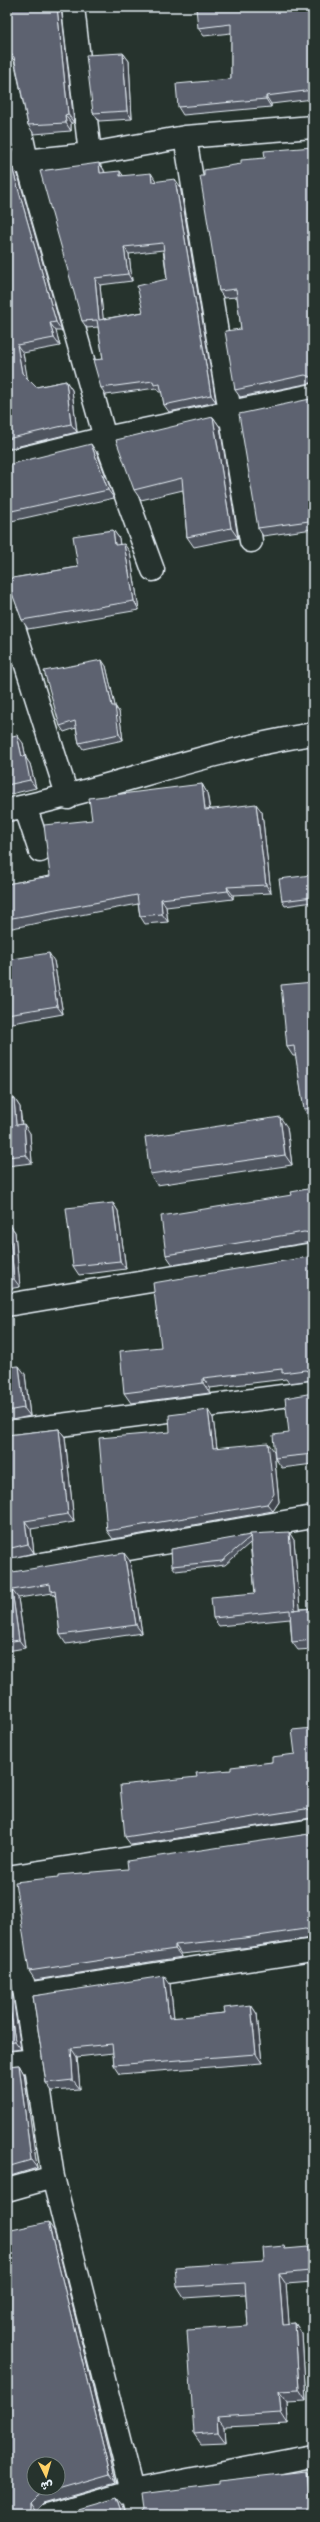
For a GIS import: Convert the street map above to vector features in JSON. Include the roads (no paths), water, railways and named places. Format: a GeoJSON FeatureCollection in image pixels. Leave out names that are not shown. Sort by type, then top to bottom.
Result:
{"type":"FeatureCollection","features":[{"type":"Feature","properties":{"kind":"street"},"geometry":{"type":"LineString","coordinates":[[73,7],[90,154]]}},
{"type":"Feature","properties":{"kind":"street"},"geometry":{"type":"LineString","coordinates":[[7,68],[17,162],[105,438],[153,570]]}},
{"type":"Feature","properties":{"kind":"street"},"geometry":{"type":"LineString","coordinates":[[17,162],[90,154],[184,137],[313,126]]}},
{"type":"Feature","properties":{"kind":"street"},"geometry":{"type":"LineString","coordinates":[[184,137],[251,541]]}},
{"type":"Feature","properties":{"kind":"street"},"geometry":{"type":"LineString","coordinates":[[7,462],[105,438],[313,395]]}},
{"type":"Feature","properties":{"kind":"street"},"geometry":{"type":"LineString","coordinates":[[7,606],[68,798]]}},
{"type":"Feature","properties":{"kind":"street"},"geometry":{"type":"LineString","coordinates":[[40,851],[16,808],[68,798],[271,740],[313,734]]}},
{"type":"Feature","properties":{"kind":"street"},"geometry":{"type":"LineString","coordinates":[[7,1305],[313,1254]]}},
{"type":"Feature","properties":{"kind":"street"},"geometry":{"type":"LineString","coordinates":[[7,1432],[313,1392]]}},
{"type":"Feature","properties":{"kind":"street"},"geometry":{"type":"LineString","coordinates":[[7,1570],[313,1517]]}},
{"type":"Feature","properties":{"kind":"street"},"geometry":{"type":"LineString","coordinates":[[138,2515],[53,2176],[7,1878],[313,1830]]}},
{"type":"Feature","properties":{"kind":"street"},"geometry":{"type":"LineString","coordinates":[[25,1994],[313,1950]]}},
{"type":"Feature","properties":{"kind":"street"},"geometry":{"type":"LineString","coordinates":[[7,2063],[35,2060]]}},
{"type":"Feature","properties":{"kind":"street"},"geometry":{"type":"LineString","coordinates":[[7,2190],[53,2176]]}},
{"type":"Feature","properties":{"kind":"street"},"geometry":{"type":"LineString","coordinates":[[47,2515],[131,2491],[313,2456]]}}]}
